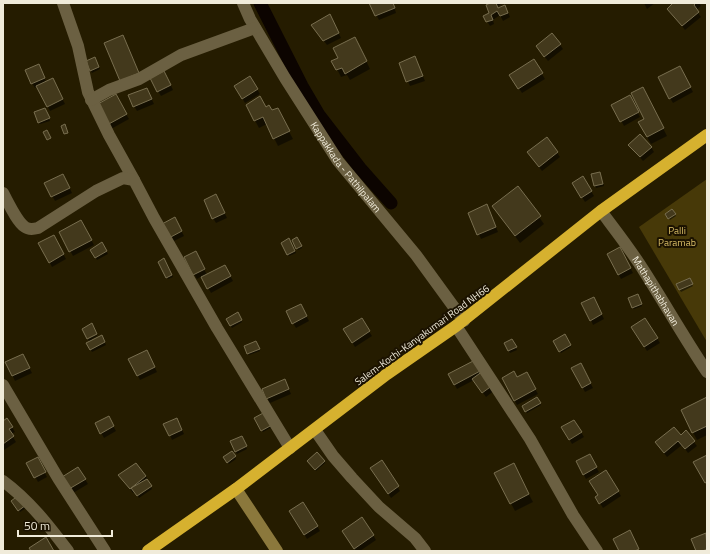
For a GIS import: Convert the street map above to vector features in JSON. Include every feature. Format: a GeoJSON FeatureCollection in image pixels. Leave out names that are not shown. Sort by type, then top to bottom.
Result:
{"type":"FeatureCollection","features":[{"type":"Feature","properties":{"kind":"highway","name":"Salem-Kochi-Kanyakumari Road NH66"},"geometry":{"type":"LineString","coordinates":[[148,551],[236,489],[387,374],[460,324],[602,211],[707,135]]}},
{"type":"Feature","properties":{"kind":"street"},"geometry":{"type":"LineString","coordinates":[[63,3],[78,46],[91,100],[154,218],[213,321],[290,448]]}},
{"type":"Feature","properties":{"kind":"street","name":"Kappakkada - Pathilpalam"},"geometry":{"type":"LineString","coordinates":[[243,3],[255,28],[285,78],[338,161],[416,255],[460,324],[597,551]]}},
{"type":"Feature","properties":{"kind":"street"},"geometry":{"type":"LineString","coordinates":[[91,100],[109,90],[139,79],[181,55],[255,28]]}},
{"type":"Feature","properties":{"kind":"street"},"geometry":{"type":"LineString","coordinates":[[3,193],[25,227],[32,229],[38,228],[96,191],[123,178],[134,180]]}},
{"type":"Feature","properties":{"kind":"street","name":"Mathapithabhavan"},"geometry":{"type":"LineString","coordinates":[[602,211],[644,270],[682,334],[707,372]]}},
{"type":"Feature","properties":{"kind":"street"},"geometry":{"type":"LineString","coordinates":[[3,385],[58,478],[105,551]]}},
{"type":"Feature","properties":{"kind":"street"},"geometry":{"type":"LineString","coordinates":[[315,430],[333,456],[352,478],[379,507],[415,538],[425,551]]}},
{"type":"Feature","properties":{"kind":"street"},"geometry":{"type":"LineString","coordinates":[[3,481],[18,492],[68,551]]}},
{"type":"Feature","properties":{"kind":"street"},"geometry":{"type":"LineString","coordinates":[[236,489],[277,551]]}},
{"type":"Feature","properties":{"kind":"green space","name":"Palli Paramab"},"geometry":{"type":"Polygon","coordinates":[[[707,179],[707,342],[639,227],[707,179]]]}},
{"type":"Feature","properties":{"kind":"building"},"geometry":{"type":"Polygon","coordinates":[[[369,3],[393,3],[395,8],[375,16],[369,3]]]}},
{"type":"Feature","properties":{"kind":"building"},"geometry":{"type":"Polygon","coordinates":[[[496,3],[498,8],[505,5],[508,13],[500,16],[497,11],[491,15],[493,20],[486,22],[483,16],[489,13],[486,5],[496,3]]]}},
{"type":"Feature","properties":{"kind":"building"},"geometry":{"type":"Polygon","coordinates":[[[673,3],[696,3],[694,5],[699,12],[682,26],[667,9],[673,3]]]}},
{"type":"Feature","properties":{"kind":"building"},"geometry":{"type":"Polygon","coordinates":[[[330,14],[339,33],[323,41],[311,25],[330,14]]]}},
{"type":"Feature","properties":{"kind":"building"},"geometry":{"type":"Polygon","coordinates":[[[552,33],[561,44],[544,57],[536,46],[552,33]]]}},
{"type":"Feature","properties":{"kind":"building"},"geometry":{"type":"Polygon","coordinates":[[[123,35],[139,73],[120,81],[104,43],[123,35]]]}},
{"type":"Feature","properties":{"kind":"building"},"geometry":{"type":"Polygon","coordinates":[[[355,37],[367,61],[345,74],[342,68],[336,70],[331,61],[338,58],[333,48],[355,37]]]}},
{"type":"Feature","properties":{"kind":"building"},"geometry":{"type":"Polygon","coordinates":[[[415,56],[423,76],[406,82],[399,63],[415,56]]]}},
{"type":"Feature","properties":{"kind":"building"},"geometry":{"type":"Polygon","coordinates":[[[95,57],[99,67],[90,71],[86,61],[95,57]]]}},
{"type":"Feature","properties":{"kind":"building"},"geometry":{"type":"Polygon","coordinates":[[[534,59],[543,73],[518,89],[509,75],[534,59]]]}},
{"type":"Feature","properties":{"kind":"building"},"geometry":{"type":"Polygon","coordinates":[[[39,64],[45,78],[31,84],[25,70],[39,64]]]}},
{"type":"Feature","properties":{"kind":"building"},"geometry":{"type":"Polygon","coordinates":[[[680,66],[691,87],[669,99],[658,77],[680,66]]]}},
{"type":"Feature","properties":{"kind":"building"},"geometry":{"type":"Polygon","coordinates":[[[164,71],[171,85],[157,92],[150,78],[164,71]]]}},
{"type":"Feature","properties":{"kind":"building"},"geometry":{"type":"Polygon","coordinates":[[[250,76],[258,89],[242,99],[234,86],[250,76]]]}},
{"type":"Feature","properties":{"kind":"building"},"geometry":{"type":"Polygon","coordinates":[[[53,78],[63,99],[47,107],[36,86],[53,78]]]}},
{"type":"Feature","properties":{"kind":"building"},"geometry":{"type":"Polygon","coordinates":[[[643,87],[664,128],[647,137],[638,122],[644,119],[631,93],[643,87]]]}},
{"type":"Feature","properties":{"kind":"building"},"geometry":{"type":"Polygon","coordinates":[[[147,88],[152,99],[133,107],[128,95],[147,88]]]}},
{"type":"Feature","properties":{"kind":"building"},"geometry":{"type":"Polygon","coordinates":[[[116,94],[127,114],[107,125],[96,105],[116,94]]]}},
{"type":"Feature","properties":{"kind":"building"},"geometry":{"type":"Polygon","coordinates":[[[630,95],[639,112],[620,122],[611,105],[630,95]]]}},
{"type":"Feature","properties":{"kind":"building"},"geometry":{"type":"Polygon","coordinates":[[[260,96],[266,107],[269,105],[272,110],[278,108],[290,131],[273,139],[263,117],[254,121],[246,105],[260,96]]]}},
{"type":"Feature","properties":{"kind":"building"},"geometry":{"type":"Polygon","coordinates":[[[45,108],[50,118],[38,123],[34,112],[45,108]]]}},
{"type":"Feature","properties":{"kind":"building"},"geometry":{"type":"Polygon","coordinates":[[[65,124],[68,133],[64,134],[61,126],[65,124]]]}},
{"type":"Feature","properties":{"kind":"building"},"geometry":{"type":"Polygon","coordinates":[[[47,130],[51,138],[47,140],[43,132],[47,130]]]}},
{"type":"Feature","properties":{"kind":"building"},"geometry":{"type":"Polygon","coordinates":[[[640,134],[652,147],[640,157],[628,145],[640,134]]]}},
{"type":"Feature","properties":{"kind":"building"},"geometry":{"type":"Polygon","coordinates":[[[547,137],[558,152],[539,167],[527,152],[547,137]]]}},
{"type":"Feature","properties":{"kind":"building"},"geometry":{"type":"Polygon","coordinates":[[[600,172],[603,184],[594,186],[591,174],[600,172]]]}},
{"type":"Feature","properties":{"kind":"building"},"geometry":{"type":"Polygon","coordinates":[[[63,174],[70,188],[51,197],[44,183],[63,174]]]}},
{"type":"Feature","properties":{"kind":"building"},"geometry":{"type":"Polygon","coordinates":[[[583,176],[592,191],[581,198],[572,183],[583,176]]]}},
{"type":"Feature","properties":{"kind":"building"},"geometry":{"type":"Polygon","coordinates":[[[518,186],[541,216],[515,236],[492,206],[518,186]]]}},
{"type":"Feature","properties":{"kind":"building"},"geometry":{"type":"Polygon","coordinates":[[[216,194],[225,213],[212,219],[204,200],[216,194]]]}},
{"type":"Feature","properties":{"kind":"building"},"geometry":{"type":"Polygon","coordinates":[[[487,204],[496,227],[477,235],[468,213],[487,204]]]}},
{"type":"Feature","properties":{"kind":"building"},"geometry":{"type":"Polygon","coordinates":[[[672,209],[676,214],[668,219],[665,214],[672,209]]]}},
{"type":"Feature","properties":{"kind":"building"},"geometry":{"type":"Polygon","coordinates":[[[175,217],[182,231],[169,238],[162,224],[175,217]]]}},
{"type":"Feature","properties":{"kind":"building"},"geometry":{"type":"Polygon","coordinates":[[[81,220],[92,240],[69,252],[59,232],[81,220]]]}},
{"type":"Feature","properties":{"kind":"building"},"geometry":{"type":"Polygon","coordinates":[[[54,235],[64,254],[49,263],[38,243],[54,235]]]}},
{"type":"Feature","properties":{"kind":"building"},"geometry":{"type":"Polygon","coordinates":[[[297,237],[302,246],[296,249],[292,240],[297,237]]]}},
{"type":"Feature","properties":{"kind":"building"},"geometry":{"type":"Polygon","coordinates":[[[289,238],[295,251],[287,255],[281,243],[289,238]]]}},
{"type":"Feature","properties":{"kind":"building"},"geometry":{"type":"Polygon","coordinates":[[[102,242],[107,251],[95,258],[90,250],[102,242]]]}},
{"type":"Feature","properties":{"kind":"building"},"geometry":{"type":"Polygon","coordinates":[[[620,247],[631,268],[618,275],[607,254],[620,247]]]}},
{"type":"Feature","properties":{"kind":"building"},"geometry":{"type":"Polygon","coordinates":[[[196,251],[205,269],[193,275],[184,257],[196,251]]]}},
{"type":"Feature","properties":{"kind":"building"},"geometry":{"type":"Polygon","coordinates":[[[164,258],[172,275],[166,278],[158,262],[164,258]]]}},
{"type":"Feature","properties":{"kind":"building"},"geometry":{"type":"Polygon","coordinates":[[[225,265],[231,276],[207,289],[201,277],[225,265]]]}},
{"type":"Feature","properties":{"kind":"building"},"geometry":{"type":"Polygon","coordinates":[[[690,278],[693,284],[679,290],[676,284],[690,278]]]}},
{"type":"Feature","properties":{"kind":"building"},"geometry":{"type":"Polygon","coordinates":[[[638,294],[642,304],[632,308],[628,298],[638,294]]]}},
{"type":"Feature","properties":{"kind":"building"},"geometry":{"type":"Polygon","coordinates":[[[594,297],[602,314],[590,321],[581,303],[594,297]]]}},
{"type":"Feature","properties":{"kind":"building"},"geometry":{"type":"Polygon","coordinates":[[[301,304],[307,316],[292,324],[286,311],[301,304]]]}},
{"type":"Feature","properties":{"kind":"building"},"geometry":{"type":"Polygon","coordinates":[[[238,312],[242,320],[230,326],[226,319],[238,312]]]}},
{"type":"Feature","properties":{"kind":"building"},"geometry":{"type":"Polygon","coordinates":[[[362,318],[370,331],[352,343],[343,329],[362,318]]]}},
{"type":"Feature","properties":{"kind":"building"},"geometry":{"type":"Polygon","coordinates":[[[645,318],[658,338],[644,347],[631,327],[645,318]]]}},
{"type":"Feature","properties":{"kind":"building"},"geometry":{"type":"Polygon","coordinates":[[[92,323],[97,334],[87,339],[82,329],[92,323]]]}},
{"type":"Feature","properties":{"kind":"building"},"geometry":{"type":"Polygon","coordinates":[[[565,334],[571,345],[559,352],[553,341],[565,334]]]}},
{"type":"Feature","properties":{"kind":"building"},"geometry":{"type":"Polygon","coordinates":[[[102,335],[105,342],[90,350],[86,343],[102,335]]]}},
{"type":"Feature","properties":{"kind":"building"},"geometry":{"type":"Polygon","coordinates":[[[512,339],[517,347],[508,351],[504,343],[512,339]]]}},
{"type":"Feature","properties":{"kind":"building"},"geometry":{"type":"Polygon","coordinates":[[[256,341],[260,349],[247,354],[244,346],[256,341]]]}},
{"type":"Feature","properties":{"kind":"building"},"geometry":{"type":"Polygon","coordinates":[[[147,350],[155,367],[137,376],[128,359],[147,350]]]}},
{"type":"Feature","properties":{"kind":"building"},"geometry":{"type":"Polygon","coordinates":[[[23,354],[30,368],[12,376],[5,362],[23,354]]]}},
{"type":"Feature","properties":{"kind":"building"},"geometry":{"type":"Polygon","coordinates":[[[477,359],[482,370],[454,385],[448,374],[477,359]]]}},
{"type":"Feature","properties":{"kind":"building"},"geometry":{"type":"Polygon","coordinates":[[[581,363],[591,383],[582,388],[571,368],[581,363]]]}},
{"type":"Feature","properties":{"kind":"building"},"geometry":{"type":"Polygon","coordinates":[[[483,371],[493,385],[482,393],[472,379],[483,371]]]}},
{"type":"Feature","properties":{"kind":"building"},"geometry":{"type":"Polygon","coordinates":[[[514,371],[517,377],[527,372],[536,389],[514,401],[502,378],[514,371]]]}},
{"type":"Feature","properties":{"kind":"building"},"geometry":{"type":"Polygon","coordinates":[[[285,379],[289,389],[266,399],[262,389],[285,379]]]}},
{"type":"Feature","properties":{"kind":"building"},"geometry":{"type":"Polygon","coordinates":[[[537,397],[541,403],[525,412],[522,406],[537,397]]]}},
{"type":"Feature","properties":{"kind":"building"},"geometry":{"type":"Polygon","coordinates":[[[707,397],[707,426],[692,433],[681,410],[707,397]]]}},
{"type":"Feature","properties":{"kind":"building"},"geometry":{"type":"Polygon","coordinates":[[[265,412],[272,425],[261,431],[254,418],[265,412]]]}},
{"type":"Feature","properties":{"kind":"building"},"geometry":{"type":"Polygon","coordinates":[[[109,416],[114,426],[100,434],[95,423],[109,416]]]}},
{"type":"Feature","properties":{"kind":"building"},"geometry":{"type":"Polygon","coordinates":[[[7,418],[13,427],[9,429],[14,436],[3,444],[3,421],[7,418]]]}},
{"type":"Feature","properties":{"kind":"building"},"geometry":{"type":"Polygon","coordinates":[[[177,418],[182,430],[169,436],[163,424],[177,418]]]}},
{"type":"Feature","properties":{"kind":"building"},"geometry":{"type":"Polygon","coordinates":[[[574,420],[582,432],[569,440],[561,427],[574,420]]]}},
{"type":"Feature","properties":{"kind":"building"},"geometry":{"type":"Polygon","coordinates":[[[674,427],[681,435],[686,430],[695,441],[685,449],[678,441],[664,453],[655,442],[674,427]]]}},
{"type":"Feature","properties":{"kind":"building"},"geometry":{"type":"Polygon","coordinates":[[[242,436],[247,446],[235,452],[230,441],[242,436]]]}},
{"type":"Feature","properties":{"kind":"building"},"geometry":{"type":"Polygon","coordinates":[[[232,451],[236,456],[227,463],[223,457],[232,451]]]}},
{"type":"Feature","properties":{"kind":"building"},"geometry":{"type":"Polygon","coordinates":[[[317,452],[325,461],[315,470],[307,461],[317,452]]]}},
{"type":"Feature","properties":{"kind":"building"},"geometry":{"type":"Polygon","coordinates":[[[590,454],[597,467],[583,475],[576,461],[590,454]]]}},
{"type":"Feature","properties":{"kind":"building"},"geometry":{"type":"Polygon","coordinates":[[[707,455],[707,482],[705,483],[693,462],[707,455]]]}},
{"type":"Feature","properties":{"kind":"building"},"geometry":{"type":"Polygon","coordinates":[[[38,457],[46,472],[34,478],[26,463],[38,457]]]}},
{"type":"Feature","properties":{"kind":"building"},"geometry":{"type":"Polygon","coordinates":[[[382,460],[399,486],[388,494],[370,468],[382,460]]]}},
{"type":"Feature","properties":{"kind":"building"},"geometry":{"type":"Polygon","coordinates":[[[136,463],[146,476],[130,489],[118,475],[136,463]]]}},
{"type":"Feature","properties":{"kind":"building"},"geometry":{"type":"Polygon","coordinates":[[[514,463],[529,494],[510,504],[494,473],[514,463]]]}},
{"type":"Feature","properties":{"kind":"building"},"geometry":{"type":"Polygon","coordinates":[[[78,467],[86,479],[69,489],[62,477],[78,467]]]}},
{"type":"Feature","properties":{"kind":"building"},"geometry":{"type":"Polygon","coordinates":[[[606,470],[619,491],[599,504],[595,497],[598,495],[589,481],[606,470]]]}},
{"type":"Feature","properties":{"kind":"building"},"geometry":{"type":"Polygon","coordinates":[[[147,479],[152,486],[137,496],[131,488],[147,479]]]}},
{"type":"Feature","properties":{"kind":"building"},"geometry":{"type":"Polygon","coordinates":[[[19,495],[26,505],[18,511],[11,501],[19,495]]]}},
{"type":"Feature","properties":{"kind":"building"},"geometry":{"type":"Polygon","coordinates":[[[303,502],[318,526],[304,535],[289,511],[303,502]]]}},
{"type":"Feature","properties":{"kind":"building"},"geometry":{"type":"Polygon","coordinates":[[[362,517],[374,535],[354,549],[342,531],[362,517]]]}},
{"type":"Feature","properties":{"kind":"building"},"geometry":{"type":"Polygon","coordinates":[[[630,530],[639,549],[635,551],[619,551],[613,539],[630,530]]]}},
{"type":"Feature","properties":{"kind":"building"},"geometry":{"type":"Polygon","coordinates":[[[706,533],[707,549],[703,551],[696,551],[691,539],[706,533]]]}},
{"type":"Feature","properties":{"kind":"building"},"geometry":{"type":"Polygon","coordinates":[[[46,537],[54,551],[31,551],[29,548],[46,537]]]}},
{"type":"Feature","properties":{"kind":"waterway"},"geometry":{"type":"LineString","coordinates":[[260,3],[302,86],[319,115],[360,168],[391,203]]}}]}
